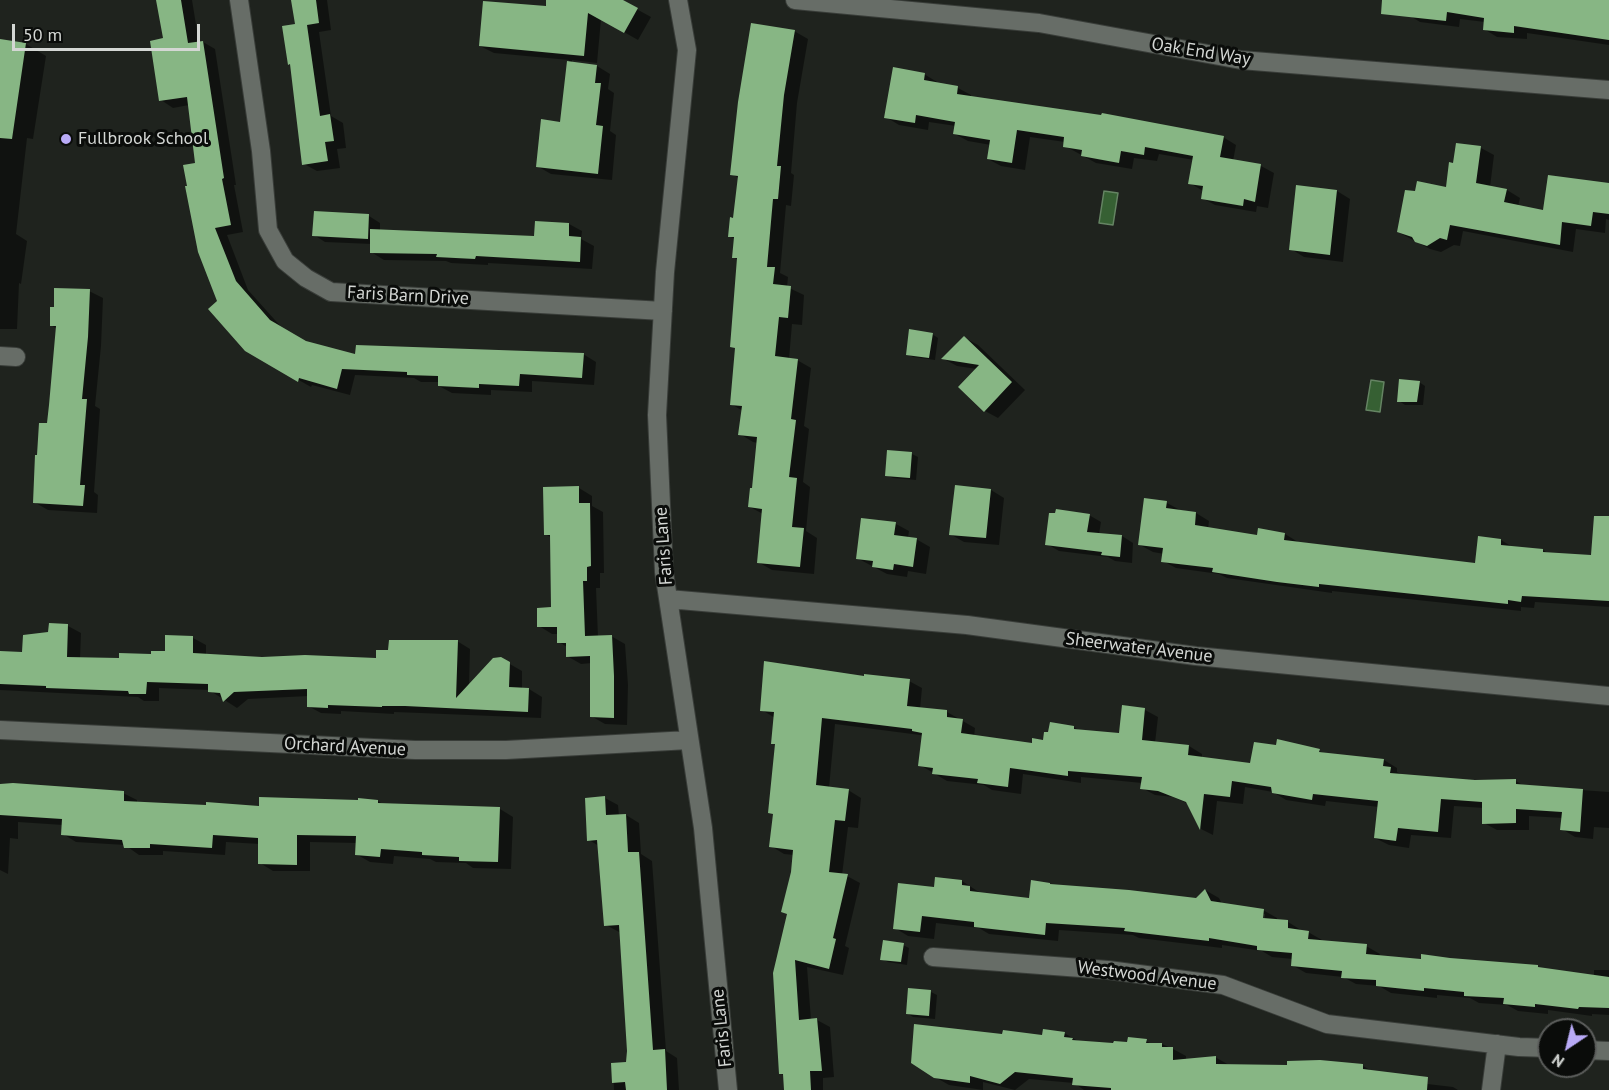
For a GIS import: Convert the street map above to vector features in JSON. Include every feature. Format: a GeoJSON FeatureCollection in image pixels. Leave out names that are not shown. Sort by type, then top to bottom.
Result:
{"type":"FeatureCollection","features":[{"type":"Feature","properties":{"kind":"street","name":"Faris Barn Drive"},"geometry":{"type":"LineString","coordinates":[[239,0],[261,151],[268,230],[285,261],[306,278],[332,292],[663,311]]}},
{"type":"Feature","properties":{"kind":"street","name":"Faris Lane"},"geometry":{"type":"LineString","coordinates":[[678,0],[687,50],[663,311],[657,415],[664,572],[703,828],[728,1090]]}},
{"type":"Feature","properties":{"kind":"street","name":"Oak End Way"},"geometry":{"type":"LineString","coordinates":[[795,0],[1039,23],[1241,60],[1609,90]]}},
{"type":"Feature","properties":{"kind":"street","name":"Sheerwater Avenue"},"geometry":{"type":"LineString","coordinates":[[668,599],[956,624],[1196,656],[1609,696]]}},
{"type":"Feature","properties":{"kind":"street","name":"Orchard Avenue"},"geometry":{"type":"LineString","coordinates":[[0,730],[415,750],[506,750],[689,740]]}},
{"type":"Feature","properties":{"kind":"street","name":"Westwood Avenue"},"geometry":{"type":"LineString","coordinates":[[933,957],[1108,970],[1222,985],[1327,1024],[1537,1047]]}},
{"type":"Feature","properties":{"kind":"street"},"geometry":{"type":"LineString","coordinates":[[1491,1090],[1497,1044]]}},
{"type":"Feature","properties":{"kind":"shaded area"},"geometry":{"type":"Polygon","coordinates":[[[1104,191],[1118,193],[1113,225],[1099,223],[1104,191]]]}},
{"type":"Feature","properties":{"kind":"shaded area"},"geometry":{"type":"Polygon","coordinates":[[[1371,380],[1384,382],[1380,412],[1366,410],[1371,380]]]}},
{"type":"Feature","properties":{"kind":"building"},"geometry":{"type":"Polygon","coordinates":[[[156,0],[181,0],[188,43],[203,41],[224,178],[222,179],[231,225],[215,228],[236,281],[270,320],[306,341],[355,354],[356,345],[584,353],[582,378],[520,374],[519,386],[479,384],[479,388],[438,386],[438,376],[342,369],[337,389],[299,378],[298,382],[245,351],[208,309],[217,301],[198,252],[185,186],[187,186],[183,165],[195,163],[187,97],[159,101],[150,41],[163,38],[156,0]]]}},
{"type":"Feature","properties":{"kind":"building"},"geometry":{"type":"Polygon","coordinates":[[[291,0],[316,0],[319,23],[307,25],[320,116],[330,114],[334,141],[325,142],[328,161],[302,165],[290,64],[288,65],[282,26],[295,24],[291,0]]]}},
{"type":"Feature","properties":{"kind":"building"},"geometry":{"type":"Polygon","coordinates":[[[546,0],[623,0],[638,8],[624,33],[588,13],[584,56],[479,46],[483,1],[546,6],[546,0]]]}},
{"type":"Feature","properties":{"kind":"building"},"geometry":{"type":"Polygon","coordinates":[[[1382,0],[1609,0],[1609,40],[1514,26],[1514,33],[1483,30],[1484,18],[1447,12],[1446,21],[1381,14],[1382,0]]]}},
{"type":"Feature","properties":{"kind":"building"},"geometry":{"type":"Polygon","coordinates":[[[751,23],[795,30],[784,95],[777,166],[781,166],[778,199],[773,199],[767,267],[775,267],[773,284],[791,286],[788,318],[779,317],[775,356],[798,359],[791,419],[796,420],[789,477],[797,478],[792,527],[804,528],[800,567],[757,563],[762,509],[748,507],[757,437],[738,435],[742,406],[730,405],[735,348],[730,347],[737,258],[732,258],[734,237],[728,237],[730,217],[733,218],[738,176],[730,175],[738,102],[751,23]]]}},
{"type":"Feature","properties":{"kind":"building"},"geometry":{"type":"Polygon","coordinates":[[[0,39],[26,43],[12,139],[0,138],[0,39]]]}},
{"type":"Feature","properties":{"kind":"building"},"geometry":{"type":"Polygon","coordinates":[[[567,61],[597,65],[595,83],[601,83],[596,125],[603,126],[598,174],[536,167],[541,119],[560,122],[567,61]]]}},
{"type":"Feature","properties":{"kind":"building"},"geometry":{"type":"Polygon","coordinates":[[[893,67],[925,73],[924,80],[958,86],[957,94],[1101,115],[1102,113],[1224,136],[1220,157],[1261,164],[1255,202],[1244,199],[1243,206],[1201,199],[1203,186],[1188,184],[1193,156],[1145,147],[1144,155],[1121,151],[1119,163],[1081,156],[1082,150],[1063,147],[1064,137],[1017,130],[1012,163],[987,159],[990,140],[953,134],[955,122],[916,115],[915,123],[884,118],[893,67]]]}},
{"type":"Feature","properties":{"kind":"building"},"geometry":{"type":"Polygon","coordinates":[[[1456,143],[1481,146],[1476,183],[1507,189],[1504,202],[1543,210],[1548,175],[1609,183],[1609,214],[1593,212],[1591,226],[1562,222],[1560,245],[1450,225],[1447,240],[1440,238],[1427,246],[1415,242],[1412,237],[1397,232],[1405,190],[1415,191],[1417,181],[1446,187],[1449,162],[1453,163],[1456,143]]]}},
{"type":"Feature","properties":{"kind":"building"},"geometry":{"type":"Polygon","coordinates":[[[1296,185],[1337,190],[1330,255],[1289,250],[1296,185]]]}},
{"type":"Feature","properties":{"kind":"building"},"geometry":{"type":"Polygon","coordinates":[[[314,211],[369,214],[368,239],[312,236],[314,211]]]}},
{"type":"Feature","properties":{"kind":"building"},"geometry":{"type":"Polygon","coordinates":[[[535,221],[569,223],[569,236],[581,237],[580,262],[476,256],[475,259],[436,257],[437,254],[370,253],[370,229],[534,236],[535,221]]]}},
{"type":"Feature","properties":{"kind":"building"},"geometry":{"type":"Polygon","coordinates":[[[54,288],[90,289],[82,399],[87,399],[80,485],[85,485],[83,506],[33,503],[39,423],[47,423],[49,405],[56,326],[50,326],[50,307],[54,307],[54,288]]]}},
{"type":"Feature","properties":{"kind":"building"},"geometry":{"type":"Polygon","coordinates":[[[909,329],[933,333],[929,358],[906,355],[909,329]]]}},
{"type":"Feature","properties":{"kind":"building"},"geometry":{"type":"Polygon","coordinates":[[[964,336],[1012,382],[984,412],[958,387],[979,365],[941,359],[964,336]]]}},
{"type":"Feature","properties":{"kind":"building"},"geometry":{"type":"Polygon","coordinates":[[[1399,379],[1420,381],[1417,402],[1397,402],[1399,379]]]}},
{"type":"Feature","properties":{"kind":"building"},"geometry":{"type":"Polygon","coordinates":[[[887,450],[912,452],[910,478],[885,476],[887,450]]]}},
{"type":"Feature","properties":{"kind":"building"},"geometry":{"type":"Polygon","coordinates":[[[955,485],[991,489],[986,538],[949,535],[955,485]]]}},
{"type":"Feature","properties":{"kind":"building"},"geometry":{"type":"Polygon","coordinates":[[[579,486],[579,503],[590,503],[591,566],[587,567],[587,581],[583,581],[585,636],[612,635],[614,718],[590,717],[590,656],[566,657],[566,643],[557,643],[557,627],[537,627],[537,608],[551,607],[550,535],[544,535],[543,487],[579,486]]]}},
{"type":"Feature","properties":{"kind":"building"},"geometry":{"type":"Polygon","coordinates":[[[1144,498],[1167,501],[1166,508],[1196,512],[1195,525],[1257,535],[1258,528],[1285,533],[1284,540],[1475,563],[1478,536],[1501,539],[1501,545],[1543,549],[1543,552],[1591,555],[1594,516],[1609,516],[1609,601],[1522,596],[1521,602],[1508,600],[1508,604],[1319,584],[1319,587],[1277,582],[1212,572],[1213,568],[1161,562],[1163,548],[1138,545],[1144,498]]]}},
{"type":"Feature","properties":{"kind":"building"},"geometry":{"type":"Polygon","coordinates":[[[1056,509],[1090,514],[1087,532],[1122,535],[1120,557],[1101,555],[1102,552],[1045,545],[1049,513],[1055,513],[1056,509]]]}},
{"type":"Feature","properties":{"kind":"building"},"geometry":{"type":"Polygon","coordinates":[[[861,518],[896,522],[894,535],[917,538],[913,567],[894,564],[893,570],[872,567],[873,561],[856,559],[861,518]]]}},
{"type":"Feature","properties":{"kind":"building"},"geometry":{"type":"Polygon","coordinates":[[[49,623],[68,624],[67,657],[119,658],[119,653],[151,654],[151,651],[165,651],[165,635],[193,636],[193,653],[262,657],[305,655],[376,658],[376,650],[388,650],[389,640],[458,640],[456,698],[493,658],[501,657],[510,662],[509,687],[529,688],[528,712],[405,706],[307,707],[307,689],[234,692],[223,702],[220,693],[208,692],[208,684],[147,682],[146,694],[129,694],[128,691],[0,684],[0,651],[22,652],[23,635],[48,632],[49,623]]]}},
{"type":"Feature","properties":{"kind":"building"},"geometry":{"type":"Polygon","coordinates":[[[764,661],[864,676],[864,674],[910,679],[907,706],[947,710],[947,717],[963,719],[961,733],[1032,743],[1032,738],[1043,740],[1044,732],[1048,732],[1050,722],[1074,726],[1074,729],[1119,733],[1122,705],[1145,708],[1142,740],[1189,745],[1188,755],[1250,763],[1254,742],[1276,745],[1277,739],[1320,749],[1319,752],[1384,759],[1383,766],[1391,767],[1390,773],[1475,780],[1516,779],[1516,784],[1583,789],[1580,832],[1560,830],[1562,812],[1516,809],[1516,823],[1482,824],[1482,802],[1441,799],[1438,832],[1398,828],[1396,841],[1374,838],[1378,801],[1313,794],[1312,800],[1272,793],[1271,787],[1232,781],[1230,797],[1204,794],[1200,830],[1186,802],[1158,791],[1140,789],[1142,777],[1068,771],[1068,776],[1010,768],[1008,787],[977,783],[978,779],[932,774],[933,768],[918,766],[922,733],[912,731],[912,729],[822,718],[816,785],[849,789],[845,821],[835,820],[829,872],[848,874],[833,938],[836,939],[829,969],[795,960],[799,1020],[817,1018],[822,1071],[810,1071],[811,1090],[784,1090],[783,1074],[779,1074],[773,973],[787,914],[781,912],[791,872],[793,850],[769,847],[773,814],[768,813],[775,744],[771,744],[774,712],[760,711],[764,661]]]}},
{"type":"Feature","properties":{"kind":"building"},"geometry":{"type":"Polygon","coordinates":[[[0,784],[124,791],[124,801],[206,805],[206,802],[259,806],[259,797],[358,800],[358,798],[378,800],[378,803],[500,807],[498,862],[459,861],[459,857],[381,849],[380,857],[355,855],[356,836],[297,835],[297,865],[258,864],[258,838],[213,835],[212,848],[150,844],[150,848],[124,848],[122,840],[61,835],[62,819],[0,815],[0,784]]]}},
{"type":"Feature","properties":{"kind":"building"},"geometry":{"type":"Polygon","coordinates":[[[605,796],[606,815],[626,814],[628,852],[639,852],[653,1050],[665,1049],[667,1090],[626,1090],[625,1082],[612,1083],[611,1063],[626,1062],[627,1051],[619,925],[604,926],[597,840],[587,841],[585,798],[605,796]]]}},
{"type":"Feature","properties":{"kind":"building"},"geometry":{"type":"Polygon","coordinates":[[[935,877],[962,880],[962,885],[970,886],[970,891],[1029,898],[1031,880],[1050,884],[1196,898],[1205,889],[1211,901],[1264,909],[1263,918],[1288,920],[1288,928],[1309,931],[1308,939],[1367,944],[1366,954],[1421,959],[1421,954],[1538,965],[1538,967],[1609,977],[1609,1008],[1579,1007],[1578,1009],[1535,1004],[1535,1007],[1503,1004],[1504,998],[1464,996],[1464,992],[1376,986],[1376,980],[1341,978],[1342,971],[1291,966],[1292,953],[1257,950],[1257,946],[1209,938],[1209,941],[1124,931],[1125,928],[1046,923],[1045,935],[974,927],[974,922],[922,916],[920,932],[893,929],[898,883],[934,887],[935,877]]]}},
{"type":"Feature","properties":{"kind":"building"},"geometry":{"type":"Polygon","coordinates":[[[883,940],[904,943],[901,962],[880,960],[883,940]]]}},
{"type":"Feature","properties":{"kind":"building"},"geometry":{"type":"Polygon","coordinates":[[[908,988],[931,990],[929,1016],[906,1014],[908,988]]]}},
{"type":"Feature","properties":{"kind":"building"},"geometry":{"type":"Polygon","coordinates":[[[914,1024],[1002,1034],[1003,1030],[1042,1035],[1043,1029],[1065,1032],[1064,1037],[1073,1038],[1072,1040],[1113,1043],[1114,1041],[1127,1042],[1128,1037],[1147,1039],[1146,1043],[1162,1043],[1162,1047],[1173,1047],[1173,1060],[1216,1056],[1216,1064],[1287,1065],[1287,1061],[1320,1060],[1363,1064],[1363,1069],[1428,1077],[1427,1090],[1111,1090],[1111,1088],[1072,1085],[1073,1078],[1015,1072],[1000,1084],[970,1076],[970,1083],[934,1078],[911,1063],[914,1024]]]}},
{"type":"Feature","properties":{"kind":"place","name":"Fullbrook School"},"geometry":{"type":"Point","coordinates":[66,139]}}]}
